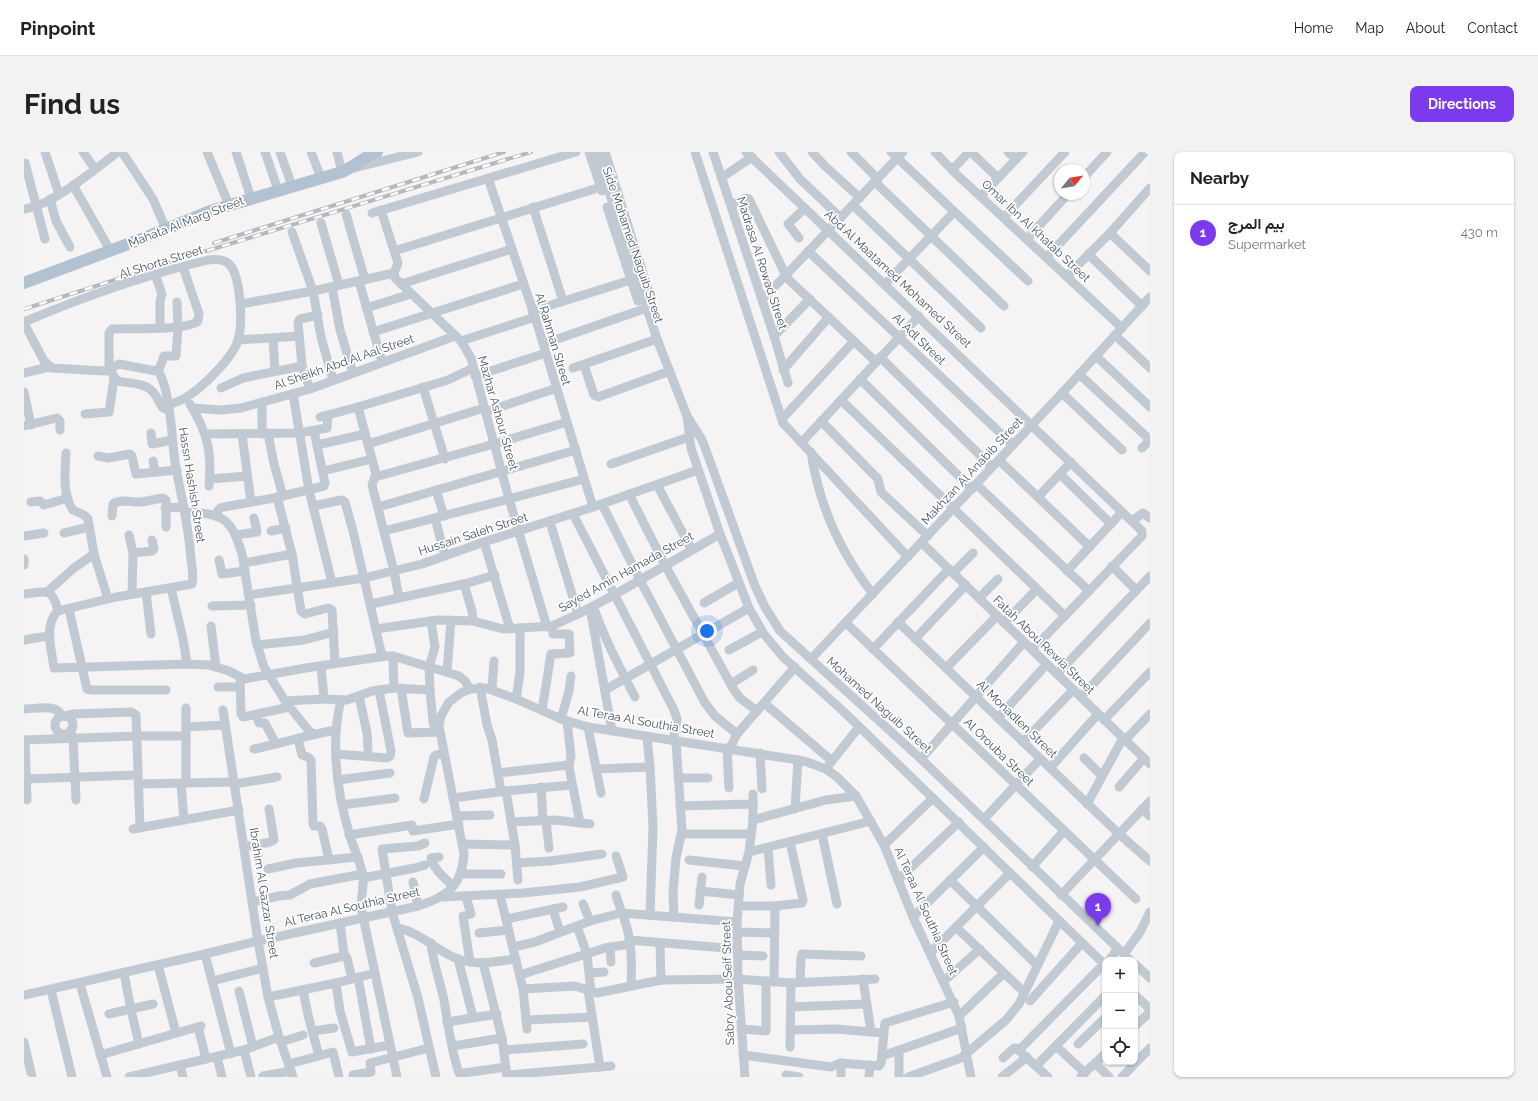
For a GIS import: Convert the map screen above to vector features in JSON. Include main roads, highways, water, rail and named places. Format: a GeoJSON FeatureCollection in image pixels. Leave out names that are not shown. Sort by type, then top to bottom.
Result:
{"type":"FeatureCollection","features":[{"type":"Feature","properties":{"kind":"main road","name":"Mahata Al Marg Street"},"geometry":{"type":"LineString","coordinates":[[24,283],[166,229],[199,214],[346,170],[371,153]]}},
{"type":"Feature","properties":{"kind":"railway"},"geometry":{"type":"LineString","coordinates":[[214,243],[504,152]]}},
{"type":"Feature","properties":{"kind":"railway"},"geometry":{"type":"LineString","coordinates":[[24,309],[177,260],[531,152]]}},
{"type":"Feature","properties":{"kind":"place","name":"بيم المرج"},"geometry":{"type":"Point","coordinates":[1098,926]}}]}
